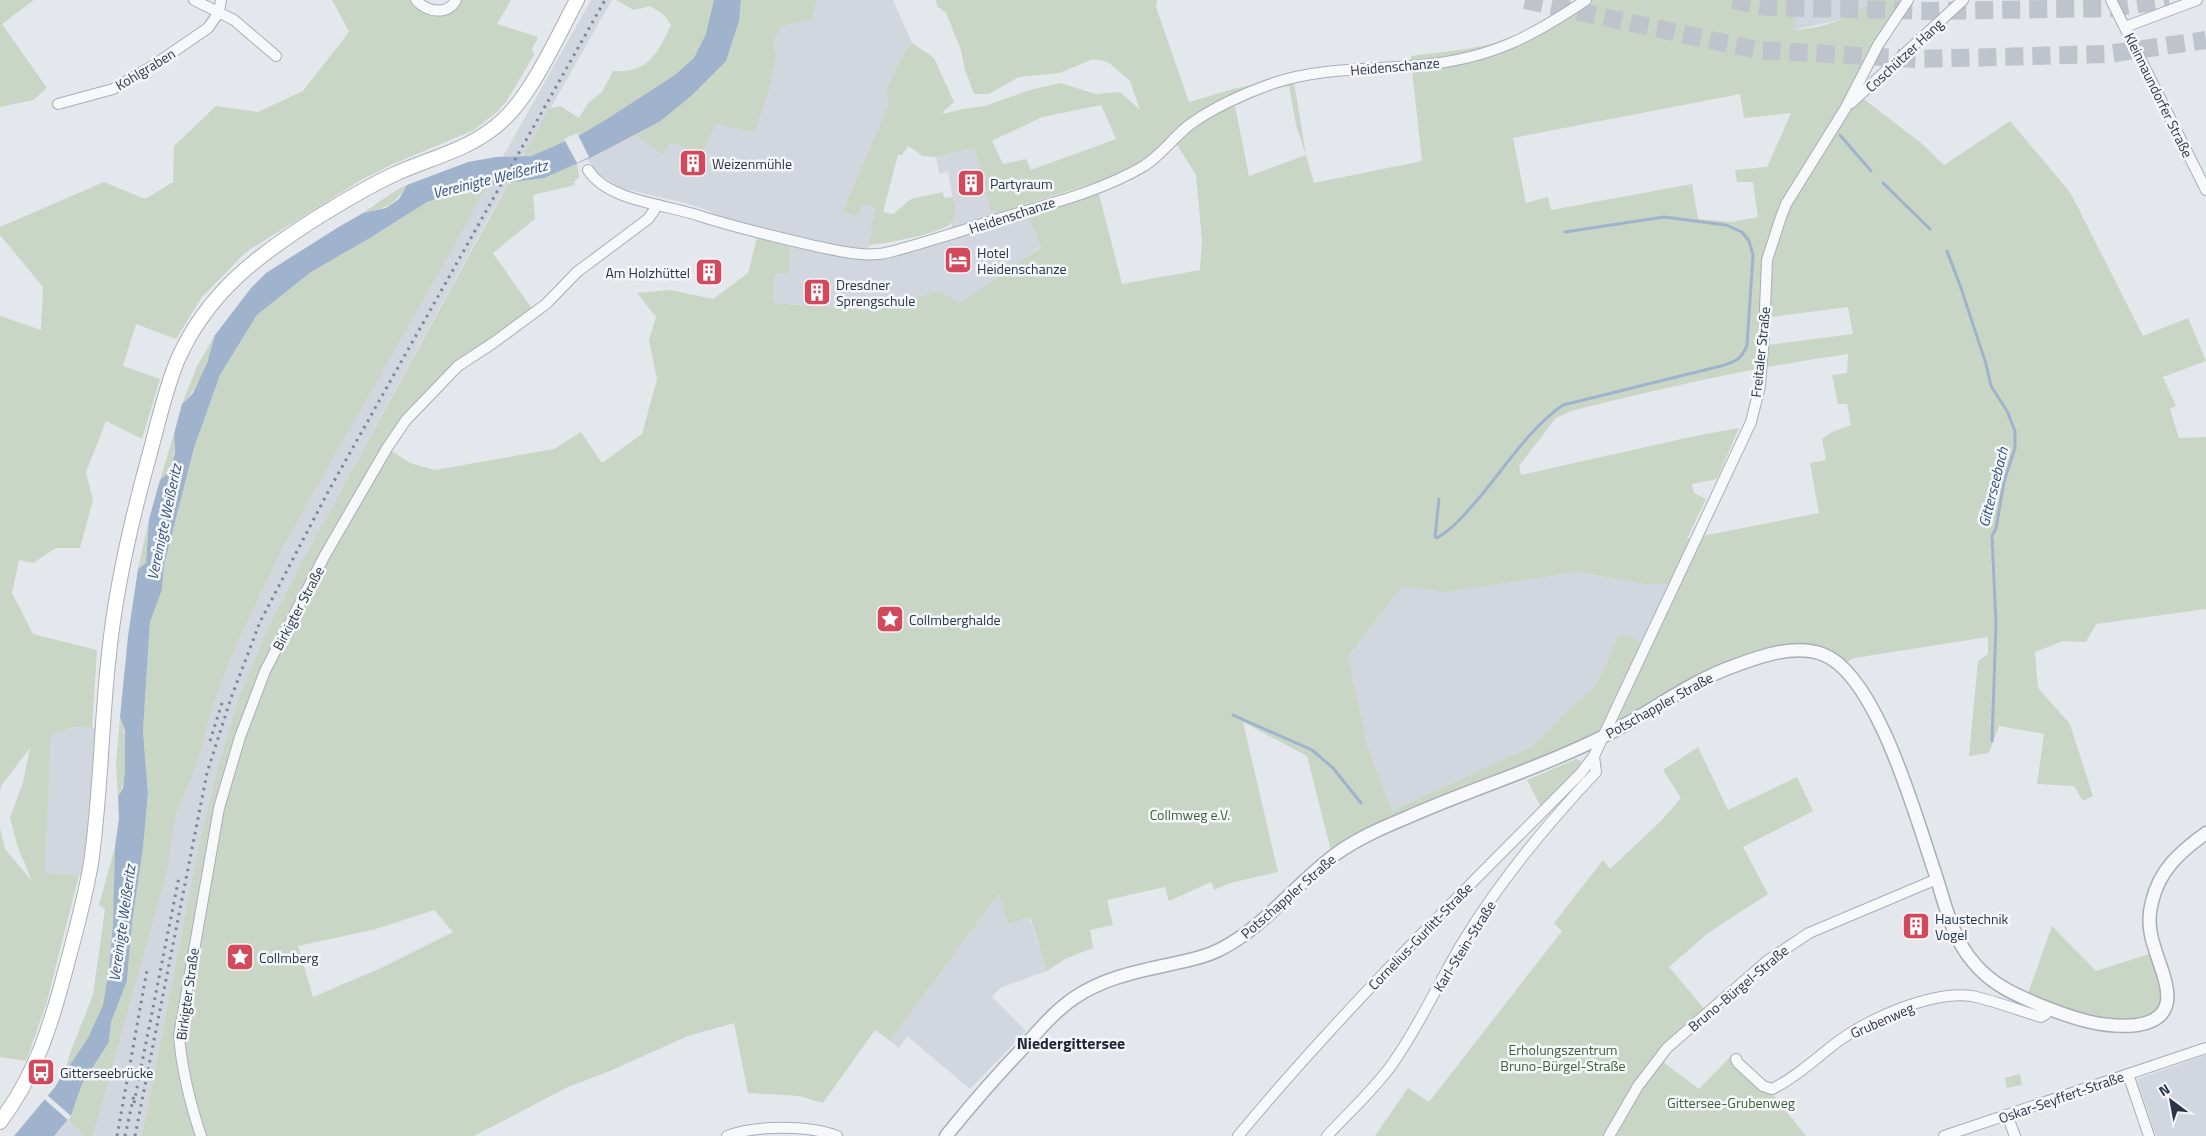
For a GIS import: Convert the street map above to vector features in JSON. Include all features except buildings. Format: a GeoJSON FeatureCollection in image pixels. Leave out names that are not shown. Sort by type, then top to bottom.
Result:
{"type":"FeatureCollection","features":[{"type":"Feature","properties":{"kind":"main road"},"geometry":{"type":"LineString","coordinates":[[0,1122],[26,1083],[46,1040],[78,924],[90,865],[108,656],[116,596],[134,512],[162,408],[178,360],[189,338],[199,320],[228,284],[245,267],[269,249],[375,183],[472,142],[504,120],[517,105],[578,0]]}},
{"type":"Feature","properties":{"kind":"street"},"geometry":{"type":"LineString","coordinates":[[194,0],[234,20],[276,56]]}},
{"type":"Feature","properties":{"kind":"street","name":"Kohlgraben"},"geometry":{"type":"LineString","coordinates":[[58,104],[113,89],[151,68],[208,28],[219,12],[222,0]]}},
{"type":"Feature","properties":{"kind":"street"},"geometry":{"type":"LineString","coordinates":[[416,0],[427,9],[436,11],[447,9],[456,0]]}},
{"type":"Feature","properties":{"kind":"street","name":"Heidenschanze"},"geometry":{"type":"LineString","coordinates":[[588,170],[592,177],[610,189],[624,195],[713,220],[830,249],[862,254],[892,252],[1058,200],[1125,176],[1146,164],[1188,126],[1200,118],[1274,83],[1295,77],[1349,69],[1426,64],[1476,56],[1532,35],[1586,0]]}},
{"type":"Feature","properties":{"kind":"street","name":"Freitaler Straße"},"geometry":{"type":"LineString","coordinates":[[1602,737],[1750,422],[1760,386],[1767,260],[1783,211],[1845,109],[1878,45],[1908,0]]}},
{"type":"Feature","properties":{"kind":"street","name":"Coschützer Hang"},"geometry":{"type":"LineString","coordinates":[[1845,109],[1963,0]]}},
{"type":"Feature","properties":{"kind":"street","name":"Kleinnaundorfer Straße"},"geometry":{"type":"LineString","coordinates":[[2111,0],[2206,190]]}},
{"type":"Feature","properties":{"kind":"street"},"geometry":{"type":"LineString","coordinates":[[2125,27],[2197,0]]}},
{"type":"Feature","properties":{"kind":"street","name":"Birkigter Straße"},"geometry":{"type":"LineString","coordinates":[[201,1136],[189,1099],[181,1061],[180,1028],[219,808],[240,738],[265,671],[325,556],[387,448],[406,420],[458,366],[546,304],[577,272],[648,219],[658,205]]}},
{"type":"Feature","properties":{"kind":"street","name":"Potschappler Straße"},"geometry":{"type":"LineString","coordinates":[[946,1136],[982,1091],[1034,1035],[1068,1002],[1083,992],[1098,984],[1126,974],[1202,958],[1220,950],[1250,932],[1337,853],[1371,833],[1602,737],[1676,693],[1732,666],[1775,653],[1792,650],[1822,654],[1835,661],[1851,676],[1878,720],[1899,770],[1954,933],[1974,964],[1997,984],[2048,1008],[2079,1020],[2111,1025],[2144,1024],[2161,1015],[2167,1003],[2168,986],[2152,941],[2150,928],[2151,904],[2155,889],[2168,866],[2186,848],[2206,833]]}},
{"type":"Feature","properties":{"kind":"street","name":"Cornelius-Gurlitt-Straße"},"geometry":{"type":"LineString","coordinates":[[1238,1136],[1306,1056],[1389,967],[1580,774],[1594,756],[1602,737]]}},
{"type":"Feature","properties":{"kind":"street","name":"Karl-Stein-Straße"},"geometry":{"type":"LineString","coordinates":[[1326,1136],[1392,1064],[1423,1015],[1462,944],[1517,864],[1550,821],[1596,772],[1594,756]]}},
{"type":"Feature","properties":{"kind":"street","name":"Bruno-Bürgel-Straße"},"geometry":{"type":"LineString","coordinates":[[1609,1136],[1638,1086],[1667,1048],[1768,960],[1809,933],[1937,879]]}},
{"type":"Feature","properties":{"kind":"street","name":"Grubenweg"},"geometry":{"type":"LineString","coordinates":[[1736,1059],[1738,1064],[1763,1086],[1772,1088],[1791,1077],[1846,1036],[1883,1016],[1920,1003],[1941,997],[1970,996],[2041,1017],[2046,1014],[2048,1008]]}},
{"type":"Feature","properties":{"kind":"street","name":"Oskar-Seyffert-Straße"},"geometry":{"type":"LineString","coordinates":[[1944,1136],[2206,1048]]}},
{"type":"Feature","properties":{"kind":"street"},"geometry":{"type":"LineString","coordinates":[[2128,1074],[2149,1136]]}},
{"type":"Feature","properties":{"kind":"street"},"geometry":{"type":"LineString","coordinates":[[2007,1115],[2015,1136]]}},
{"type":"Feature","properties":{"kind":"street"},"geometry":{"type":"LineString","coordinates":[[727,1136],[772,1128],[832,1134]]}},
{"type":"Feature","properties":{"kind":"shaded area"},"geometry":{"type":"Polygon","coordinates":[[[591,0],[612,0],[490,215],[305,556],[268,627],[238,700],[216,773],[198,850],[142,1136],[93,1136],[168,869],[176,814],[197,765],[216,696],[236,646],[283,547],[591,0]]]}},
{"type":"Feature","properties":{"kind":"shaded area"},"geometry":{"type":"Polygon","coordinates":[[[817,0],[893,0],[912,43],[904,53],[886,90],[889,103],[842,213],[860,216],[862,205],[875,207],[869,249],[831,245],[714,216],[710,211],[685,203],[620,188],[596,172],[587,158],[634,135],[663,153],[671,142],[701,154],[715,124],[776,55],[774,43],[780,27],[813,19],[817,0]]]}},
{"type":"Feature","properties":{"kind":"shaded area"},"geometry":{"type":"Polygon","coordinates":[[[1796,0],[1872,0],[1858,13],[1843,19],[1794,30],[1796,0]]]}},
{"type":"Feature","properties":{"kind":"shaded area"},"geometry":{"type":"Polygon","coordinates":[[[975,148],[990,210],[999,213],[1002,224],[1028,215],[1041,246],[960,304],[938,291],[871,310],[773,303],[775,273],[789,273],[791,246],[831,255],[869,260],[886,259],[956,239],[951,224],[956,214],[948,172],[939,174],[936,157],[975,148]]]}},
{"type":"Feature","properties":{"kind":"shaded area"},"geometry":{"type":"Polygon","coordinates":[[[1578,572],[1643,584],[1675,585],[1645,646],[1619,635],[1597,683],[1532,746],[1392,811],[1368,747],[1348,656],[1402,587],[1448,592],[1578,572]]]}},
{"type":"Feature","properties":{"kind":"shaded area"},"geometry":{"type":"Polygon","coordinates":[[[74,727],[96,728],[89,827],[82,876],[45,873],[51,735],[74,727]]]}},
{"type":"Feature","properties":{"kind":"shaded area"},"geometry":{"type":"Polygon","coordinates":[[[1000,893],[1008,924],[1029,917],[1047,971],[1000,988],[992,997],[1026,1031],[970,1089],[907,1036],[899,1048],[890,1041],[1000,893]]]}},
{"type":"Feature","properties":{"kind":"shaded area"},"geometry":{"type":"Polygon","coordinates":[[[2206,1055],[2206,1136],[2156,1136],[2137,1079],[2206,1055]]]}},
{"type":"Feature","properties":{"kind":"shaded area"},"geometry":{"type":"Polygon","coordinates":[[[68,1120],[84,1136],[54,1136],[68,1120]]]}},
{"type":"Feature","properties":{"kind":"green space"},"geometry":{"type":"Polygon","coordinates":[[[0,0],[34,0],[2,24],[47,88],[33,100],[0,107],[0,0]]]}},
{"type":"Feature","properties":{"kind":"green space"},"geometry":{"type":"Polygon","coordinates":[[[332,0],[412,0],[421,8],[452,9],[461,0],[511,0],[497,24],[538,37],[532,49],[534,55],[506,102],[497,112],[474,130],[391,165],[361,180],[246,252],[202,297],[176,339],[136,324],[123,366],[160,379],[142,439],[106,421],[86,472],[93,500],[80,548],[56,548],[33,563],[19,560],[12,593],[33,634],[97,650],[92,728],[74,727],[51,735],[45,873],[79,875],[46,1005],[26,1061],[0,1057],[0,828],[5,849],[32,881],[18,848],[10,818],[23,782],[30,748],[1,786],[0,793],[0,316],[41,330],[43,287],[0,235],[0,227],[104,182],[145,199],[173,182],[174,146],[216,106],[258,112],[303,91],[349,32],[332,0]]]}},
{"type":"Feature","properties":{"kind":"green space"},"geometry":{"type":"Polygon","coordinates":[[[616,0],[714,0],[712,15],[705,38],[694,58],[664,84],[586,131],[560,144],[523,157],[549,109],[560,106],[579,118],[588,103],[602,92],[613,71],[635,69],[650,60],[656,53],[671,25],[664,15],[650,6],[634,10],[616,0]]]}},
{"type":"Feature","properties":{"kind":"green space"},"geometry":{"type":"Polygon","coordinates":[[[741,0],[817,0],[813,19],[780,27],[774,43],[776,55],[768,94],[754,132],[716,124],[701,154],[671,142],[663,154],[634,135],[659,122],[739,21],[741,0]]]}},
{"type":"Feature","properties":{"kind":"green space"},"geometry":{"type":"Polygon","coordinates":[[[936,0],[1157,0],[1156,7],[1189,102],[1254,85],[1139,164],[1097,182],[999,213],[990,210],[975,148],[936,157],[923,156],[908,146],[902,155],[898,155],[883,212],[893,214],[911,199],[943,192],[944,198],[953,197],[956,211],[954,220],[949,225],[928,233],[869,245],[875,207],[862,205],[860,216],[842,213],[889,103],[886,90],[904,53],[912,43],[934,58],[954,102],[943,114],[985,106],[1030,90],[1060,83],[1096,94],[1120,92],[1140,110],[1130,81],[1108,62],[1093,59],[1060,73],[1019,77],[989,94],[974,94],[965,70],[961,50],[946,13],[937,6],[936,0]],[[1101,105],[1042,117],[992,141],[1003,164],[1026,159],[1031,170],[1116,139],[1101,105]]]}},
{"type":"Feature","properties":{"kind":"green space"},"geometry":{"type":"Polygon","coordinates":[[[1576,0],[1581,0],[1536,29],[1474,53],[1411,62],[1411,56],[1455,51],[1508,39],[1538,24],[1576,0]]]}},
{"type":"Feature","properties":{"kind":"green space","name":"Collmweg e.V."},"geometry":{"type":"Polygon","coordinates":[[[1592,0],[1796,0],[1795,30],[1826,25],[1856,12],[1872,0],[1912,0],[1857,94],[1921,143],[1944,165],[2010,121],[2070,192],[2143,336],[2188,318],[2206,361],[2163,377],[2176,406],[2170,409],[2179,438],[2206,437],[2206,609],[2096,624],[2086,642],[2063,641],[2035,652],[2038,688],[2070,724],[2093,796],[2083,801],[2074,786],[2037,784],[2044,734],[1999,726],[1989,753],[1969,756],[1978,661],[1988,654],[1988,637],[1854,658],[1841,666],[1822,654],[1758,658],[1633,719],[1337,853],[1330,847],[1307,756],[1243,722],[1278,872],[1230,883],[1214,890],[1211,882],[1169,901],[1165,887],[1107,900],[1113,925],[1090,930],[1093,948],[1065,959],[1047,971],[1030,917],[1008,924],[999,894],[890,1041],[875,1030],[823,1103],[799,1096],[748,1093],[734,1023],[688,1036],[610,1071],[568,1087],[474,1136],[142,1136],[198,850],[216,773],[238,700],[268,627],[305,556],[508,184],[544,178],[577,163],[579,177],[574,182],[575,185],[533,195],[535,219],[493,253],[535,313],[458,366],[387,448],[410,463],[435,470],[554,449],[581,432],[602,463],[642,434],[657,379],[649,340],[656,317],[637,293],[670,290],[713,299],[748,273],[757,238],[791,246],[789,274],[775,273],[773,303],[871,310],[938,291],[960,303],[1041,247],[1028,215],[1094,192],[1099,194],[1122,284],[1200,270],[1202,240],[1196,175],[1176,143],[1201,122],[1247,98],[1294,82],[1306,155],[1314,183],[1422,161],[1412,70],[1543,32],[1592,0]],[[1289,86],[1274,89],[1235,106],[1249,176],[1306,155],[1296,125],[1289,86]],[[1740,94],[1513,138],[1526,203],[1548,197],[1551,210],[1692,184],[1698,219],[1732,222],[1758,217],[1753,182],[1737,182],[1735,170],[1767,167],[1791,113],[1744,118],[1740,94]],[[1848,307],[1771,317],[1768,345],[1853,334],[1848,307]],[[1848,354],[1778,365],[1640,394],[1571,411],[1556,418],[1519,466],[1521,475],[1739,428],[1717,479],[1692,484],[1694,493],[1706,499],[1687,539],[1819,513],[1810,463],[1826,460],[1822,439],[1832,432],[1851,425],[1847,404],[1838,404],[1832,375],[1847,373],[1848,354]],[[1578,572],[1448,592],[1402,587],[1348,656],[1368,747],[1392,811],[1532,746],[1597,683],[1619,635],[1634,638],[1644,646],[1675,585],[1643,584],[1578,572]],[[434,910],[376,929],[298,946],[313,997],[381,968],[453,932],[434,910]]]}},
{"type":"Feature","properties":{"kind":"green space"},"geometry":{"type":"Polygon","coordinates":[[[407,185],[398,198],[389,205],[363,213],[390,194],[407,185]]]}},
{"type":"Feature","properties":{"kind":"green space"},"geometry":{"type":"Polygon","coordinates":[[[487,187],[283,547],[236,646],[216,696],[197,765],[176,814],[168,869],[93,1136],[84,1136],[68,1120],[82,1084],[109,1042],[111,1022],[127,981],[148,793],[143,731],[150,622],[162,590],[164,565],[194,448],[220,375],[257,315],[311,272],[427,202],[487,187]]]}},
{"type":"Feature","properties":{"kind":"green space"},"geometry":{"type":"Polygon","coordinates":[[[215,335],[199,380],[189,397],[182,404],[197,366],[215,335]]]}},
{"type":"Feature","properties":{"kind":"green space"},"geometry":{"type":"Polygon","coordinates":[[[174,434],[173,459],[169,469],[160,480],[174,434]]]}},
{"type":"Feature","properties":{"kind":"green space"},"geometry":{"type":"Polygon","coordinates":[[[149,519],[146,563],[138,569],[149,519]]]}},
{"type":"Feature","properties":{"kind":"green space"},"geometry":{"type":"Polygon","coordinates":[[[120,717],[125,736],[126,767],[118,796],[116,764],[120,717]]]}},
{"type":"Feature","properties":{"kind":"green space","name":"Erholungszentrum Bruno-Bürgel-Straße"},"geometry":{"type":"Polygon","coordinates":[[[1698,747],[1728,810],[1797,777],[1813,811],[1743,847],[1768,894],[1708,933],[1669,967],[1707,1012],[1659,1059],[1699,1089],[1732,1055],[1769,1089],[1806,1136],[1375,1136],[1408,1088],[1429,1102],[1562,931],[1554,923],[1603,860],[1610,869],[1660,822],[1681,798],[1663,770],[1698,747]]]}},
{"type":"Feature","properties":{"kind":"green space"},"geometry":{"type":"Polygon","coordinates":[[[1576,759],[1581,761],[1580,765],[1541,807],[1527,780],[1576,759]]]}},
{"type":"Feature","properties":{"kind":"green space"},"geometry":{"type":"Polygon","coordinates":[[[115,847],[113,924],[105,999],[88,1039],[78,1055],[66,1068],[93,995],[105,909],[99,905],[115,847]]]}},
{"type":"Feature","properties":{"kind":"green space"},"geometry":{"type":"Polygon","coordinates":[[[2052,926],[2096,971],[2155,952],[2164,1009],[2129,1026],[2026,999],[2052,926]]]}},
{"type":"Feature","properties":{"kind":"green space"},"geometry":{"type":"Polygon","coordinates":[[[2020,1074],[2022,1085],[2007,1088],[2005,1078],[2020,1074]]]}},
{"type":"Feature","properties":{"kind":"water","name":"Vereinigte Weißeritz"},"geometry":{"type":"Polygon","coordinates":[[[714,0],[741,0],[739,21],[726,61],[690,97],[659,122],[592,157],[544,178],[474,188],[427,202],[311,272],[257,315],[220,375],[194,448],[164,565],[162,590],[150,622],[143,731],[148,793],[127,981],[111,1022],[109,1042],[82,1084],[71,1116],[54,1136],[14,1136],[55,1087],[66,1068],[72,1062],[88,1038],[103,1005],[109,970],[113,924],[115,847],[119,818],[118,796],[123,788],[125,771],[125,731],[120,717],[128,636],[138,569],[146,563],[149,519],[160,480],[170,470],[175,453],[174,434],[182,404],[193,393],[207,363],[215,335],[251,288],[266,273],[363,213],[386,208],[399,199],[407,185],[468,162],[496,157],[531,156],[578,136],[675,75],[694,58],[706,34],[714,0]]]}},
{"type":"Feature","properties":{"kind":"pier"},"geometry":{"type":"Polygon","coordinates":[[[577,133],[589,157],[577,163],[564,139],[577,133]]]}},
{"type":"Feature","properties":{"kind":"pier"},"geometry":{"type":"Polygon","coordinates":[[[46,1094],[71,1116],[68,1120],[43,1098],[46,1094]]]}},
{"type":"Feature","properties":{"kind":"waterway","name":"Gitterseebach"},"geometry":{"type":"LineString","coordinates":[[1840,135],[1871,171]]}},
{"type":"Feature","properties":{"kind":"waterway","name":"Gitterseebach"},"geometry":{"type":"LineString","coordinates":[[1883,183],[1930,229]]}},
{"type":"Feature","properties":{"kind":"waterway"},"geometry":{"type":"LineString","coordinates":[[1439,499],[1435,537],[1437,538],[1460,520],[1518,448],[1551,414],[1563,405],[1726,365],[1737,359],[1745,350],[1747,345],[1753,255],[1749,241],[1742,232],[1726,225],[1664,217],[1565,232]]}},
{"type":"Feature","properties":{"kind":"waterway","name":"Gitterseebach"},"geometry":{"type":"LineString","coordinates":[[1947,251],[1986,364],[1991,386],[2007,411],[2015,431],[2015,448],[2004,482],[1996,528],[1992,536],[1996,624],[1992,741]]}},
{"type":"Feature","properties":{"kind":"waterway"},"geometry":{"type":"LineString","coordinates":[[1233,715],[1312,750],[1333,768],[1361,803]]}},
{"type":"Feature","properties":{"kind":"tunnel"},"geometry":{"type":"LineString","coordinates":[[1525,0],[1757,50],[1917,59],[2108,54],[2206,40]]}},
{"type":"Feature","properties":{"kind":"tunnel"},"geometry":{"type":"LineString","coordinates":[[1733,0],[1767,7],[1931,11],[2111,8],[2169,0]]}},
{"type":"Feature","properties":{"kind":"railway"},"geometry":{"type":"LineString","coordinates":[[135,1136],[207,773],[231,698],[260,622],[329,490],[605,0]]}},
{"type":"Feature","properties":{"kind":"railway"},"geometry":{"type":"LineString","coordinates":[[210,741],[222,703]]}},
{"type":"Feature","properties":{"kind":"railway"},"geometry":{"type":"LineString","coordinates":[[134,1103],[179,877]]}},
{"type":"Feature","properties":{"kind":"railway"},"geometry":{"type":"LineString","coordinates":[[117,1136],[147,970]]}},
{"type":"Feature","properties":{"kind":"railway"},"geometry":{"type":"LineString","coordinates":[[125,1136],[134,1095]]}},
{"type":"Feature","properties":{"kind":"place","name":"Weizenmühle"},"geometry":{"type":"Point","coordinates":[693,163]}},
{"type":"Feature","properties":{"kind":"place","name":"Partyraum"},"geometry":{"type":"Point","coordinates":[971,183]}},
{"type":"Feature","properties":{"kind":"place","name":"Hotel Heidenschanze"},"geometry":{"type":"Point","coordinates":[958,260]}},
{"type":"Feature","properties":{"kind":"place","name":"Am Holzhüttel"},"geometry":{"type":"Point","coordinates":[709,272]}},
{"type":"Feature","properties":{"kind":"place","name":"Dresdner Sprengschule"},"geometry":{"type":"Point","coordinates":[817,292]}},
{"type":"Feature","properties":{"kind":"place","name":"Collmberghalde"},"geometry":{"type":"Point","coordinates":[890,619]}},
{"type":"Feature","properties":{"kind":"place","name":"Haustechnik Vogel"},"geometry":{"type":"Point","coordinates":[1916,926]}},
{"type":"Feature","properties":{"kind":"place","name":"Collmberg"},"geometry":{"type":"Point","coordinates":[240,957]}},
{"type":"Feature","properties":{"kind":"place","name":"Gitterseebrücke"},"geometry":{"type":"Point","coordinates":[41,1072]}},
{"type":"Feature","properties":{"kind":"district","name":"Niedergittersee"},"geometry":{"type":"Point","coordinates":[1071,1043]}},
{"type":"Feature","properties":{"kind":"park label","name":"Gittersee-Grubenweg"},"geometry":{"type":"Point","coordinates":[1731,1102]}}]}
